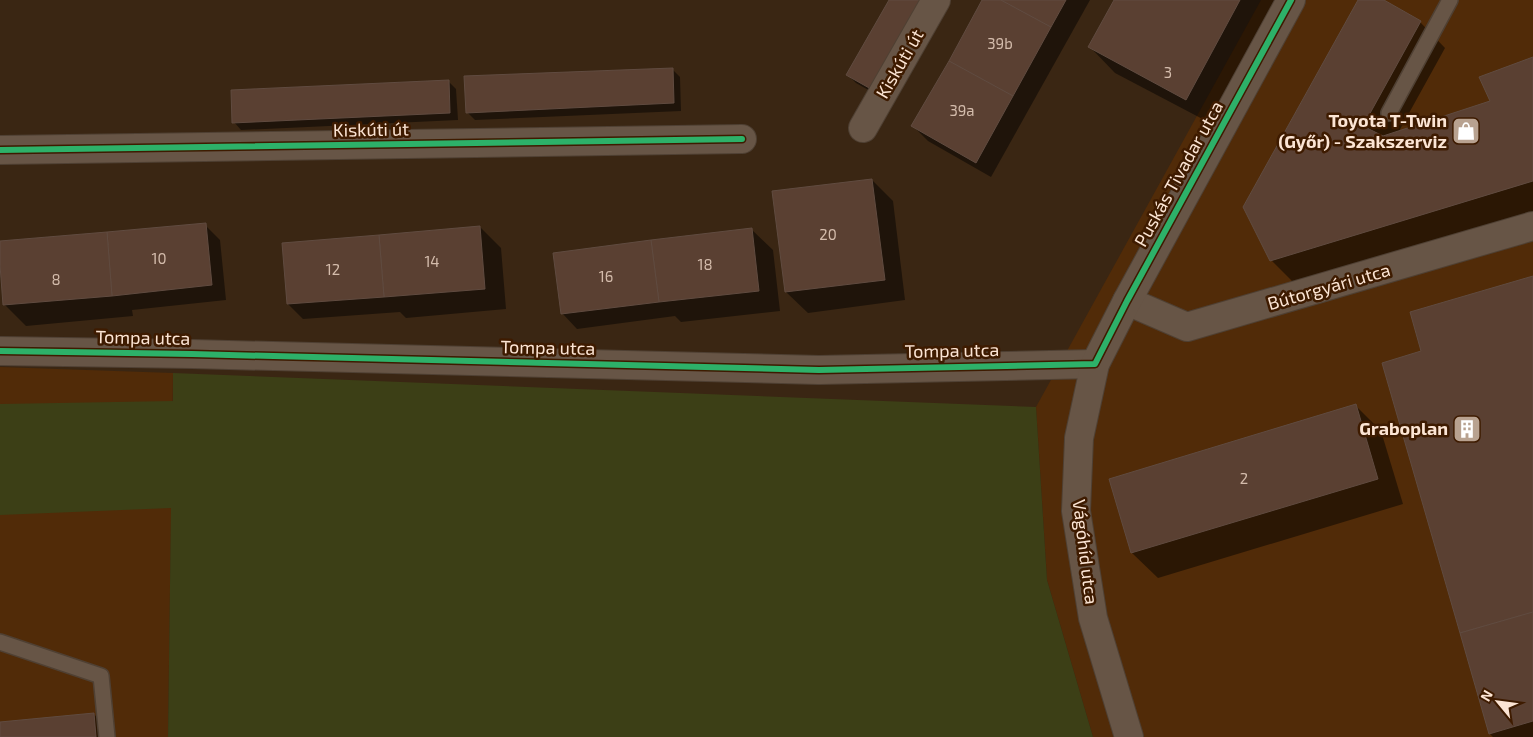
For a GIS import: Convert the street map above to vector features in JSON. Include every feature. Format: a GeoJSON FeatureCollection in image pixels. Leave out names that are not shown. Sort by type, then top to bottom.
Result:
{"type":"FeatureCollection","features":[{"type":"Feature","properties":{"kind":"street","name":"Kiskúti út"},"geometry":{"type":"LineString","coordinates":[[863,128],[936,0]]}},
{"type":"Feature","properties":{"kind":"street","name":"Puskás Tivadar utca"},"geometry":{"type":"LineString","coordinates":[[1095,364],[1127,301],[1292,0]]}},
{"type":"Feature","properties":{"kind":"street","name":"Kiskúti út"},"geometry":{"type":"LineString","coordinates":[[0,150],[742,140]]}},
{"type":"Feature","properties":{"kind":"street","name":"Bútorgyári utca"},"geometry":{"type":"LineString","coordinates":[[1127,301],[1187,327],[1533,226]]}},
{"type":"Feature","properties":{"kind":"street","name":"Tompa utca"},"geometry":{"type":"LineString","coordinates":[[0,351],[819,370],[1095,364]]}},
{"type":"Feature","properties":{"kind":"street","name":"Vágóhíd utca"},"geometry":{"type":"LineString","coordinates":[[1095,364],[1079,438],[1076,511],[1093,618],[1129,737]]}},
{"type":"Feature","properties":{"kind":"lane"},"geometry":{"type":"LineString","coordinates":[[1389,113],[1450,0]]}},
{"type":"Feature","properties":{"kind":"lane"},"geometry":{"type":"LineString","coordinates":[[0,642],[101,676],[107,737]]}},
{"type":"Feature","properties":{"kind":"shaded area"},"geometry":{"type":"Polygon","coordinates":[[[1261,0],[1533,0],[1533,737],[1093,737],[1047,580],[1036,407],[1261,0]]]}},
{"type":"Feature","properties":{"kind":"shaded area"},"geometry":{"type":"Polygon","coordinates":[[[0,367],[173,373],[168,737],[0,737],[0,367]]]}},
{"type":"Feature","properties":{"kind":"green space"},"geometry":{"type":"Polygon","coordinates":[[[173,373],[1036,407],[1047,580],[1093,737],[168,737],[171,508],[0,515],[0,404],[173,401],[173,373]]]}},
{"type":"Feature","properties":{"kind":"building"},"geometry":{"type":"Polygon","coordinates":[[[889,0],[921,0],[871,89],[846,75],[889,0]]]}},
{"type":"Feature","properties":{"kind":"building"},"geometry":{"type":"Polygon","coordinates":[[[982,0],[1001,0],[1051,27],[1013,96],[949,61],[982,0]]]}},
{"type":"Feature","properties":{"kind":"building"},"geometry":{"type":"Polygon","coordinates":[[[1001,0],[1066,0],[1051,27],[1001,0]]]}},
{"type":"Feature","properties":{"kind":"building"},"geometry":{"type":"Polygon","coordinates":[[[1114,0],[1240,0],[1186,100],[1088,47],[1114,0]]]}},
{"type":"Feature","properties":{"kind":"building","name":"Toyota T-Twin (Győr) - Szakszerviz"},"geometry":{"type":"Polygon","coordinates":[[[1358,0],[1384,0],[1421,21],[1363,126],[1383,136],[1490,101],[1479,77],[1533,57],[1533,181],[1270,261],[1243,207],[1358,0]]]}},
{"type":"Feature","properties":{"kind":"building"},"geometry":{"type":"Polygon","coordinates":[[[949,61],[1013,96],[976,163],[911,126],[949,61]]]}},
{"type":"Feature","properties":{"kind":"building"},"geometry":{"type":"Polygon","coordinates":[[[673,68],[674,103],[466,113],[464,76],[673,68]]]}},
{"type":"Feature","properties":{"kind":"building"},"geometry":{"type":"Polygon","coordinates":[[[449,80],[450,113],[232,123],[231,90],[449,80]]]}},
{"type":"Feature","properties":{"kind":"building"},"geometry":{"type":"Polygon","coordinates":[[[872,179],[885,280],[785,292],[772,191],[872,179]]]}},
{"type":"Feature","properties":{"kind":"building"},"geometry":{"type":"Polygon","coordinates":[[[206,223],[212,285],[112,296],[107,232],[206,223]]]}},
{"type":"Feature","properties":{"kind":"building"},"geometry":{"type":"Polygon","coordinates":[[[480,226],[485,289],[384,297],[379,235],[480,226]]]}},
{"type":"Feature","properties":{"kind":"building"},"geometry":{"type":"Polygon","coordinates":[[[752,228],[759,291],[659,302],[651,240],[752,228]]]}},
{"type":"Feature","properties":{"kind":"building"},"geometry":{"type":"Polygon","coordinates":[[[107,232],[112,296],[3,305],[0,241],[107,232]]]}},
{"type":"Feature","properties":{"kind":"building"},"geometry":{"type":"Polygon","coordinates":[[[379,235],[384,297],[287,304],[282,243],[379,235]]]}},
{"type":"Feature","properties":{"kind":"building"},"geometry":{"type":"Polygon","coordinates":[[[651,240],[659,302],[561,314],[553,253],[651,240]]]}},
{"type":"Feature","properties":{"kind":"building","name":"Graboplan"},"geometry":{"type":"Polygon","coordinates":[[[1533,276],[1533,612],[1460,633],[1382,363],[1421,351],[1410,312],[1533,276]]]}},
{"type":"Feature","properties":{"kind":"building"},"geometry":{"type":"Polygon","coordinates":[[[1356,404],[1378,479],[1131,553],[1109,479],[1356,404]]]}},
{"type":"Feature","properties":{"kind":"building"},"geometry":{"type":"Polygon","coordinates":[[[1533,612],[1533,721],[1489,734],[1460,633],[1533,612]]]}},
{"type":"Feature","properties":{"kind":"building"},"geometry":{"type":"Polygon","coordinates":[[[94,713],[96,737],[0,737],[0,722],[94,713]]]}},
{"type":"Feature","properties":{"kind":"cycle path"},"geometry":{"type":"LineString","coordinates":[[0,351],[819,370],[1095,364],[1127,301],[1291,0]]}},
{"type":"Feature","properties":{"kind":"cycle path"},"geometry":{"type":"LineString","coordinates":[[0,150],[742,139]]}},
{"type":"Feature","properties":{"kind":"place","name":"Toyota T-Twin (Győr) - Szakszerviz"},"geometry":{"type":"Point","coordinates":[1466,131]}},
{"type":"Feature","properties":{"kind":"place","name":"Graboplan"},"geometry":{"type":"Point","coordinates":[1467,429]}}]}
